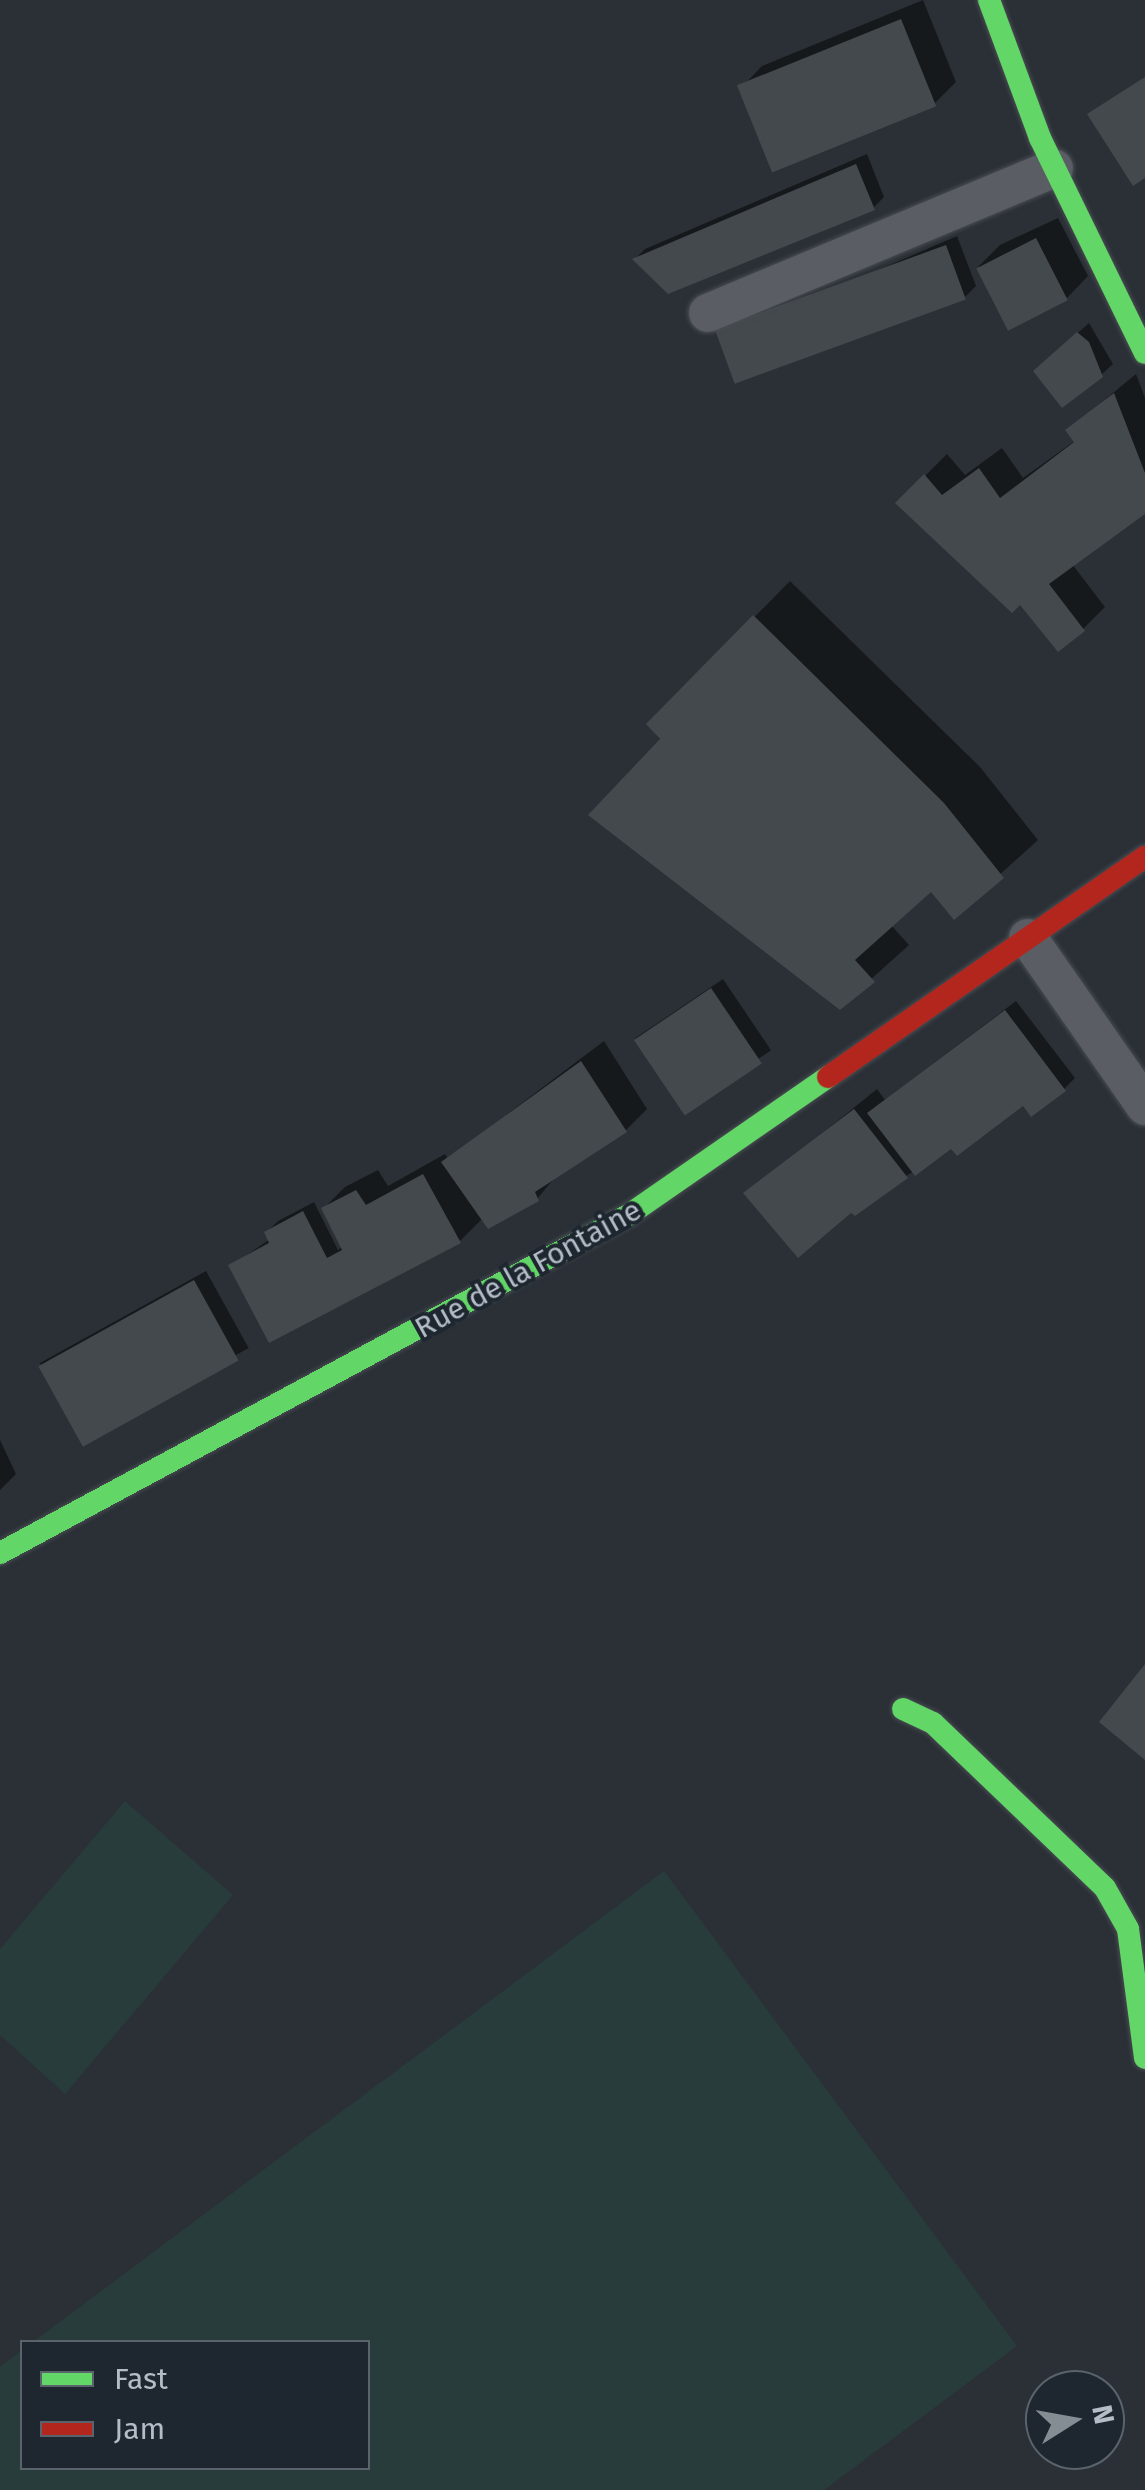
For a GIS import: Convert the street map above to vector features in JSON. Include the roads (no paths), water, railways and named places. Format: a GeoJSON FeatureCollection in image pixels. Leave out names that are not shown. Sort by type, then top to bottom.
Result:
{"type":"FeatureCollection","features":[{"type":"Feature","properties":{"kind":"street"},"geometry":{"type":"LineString","coordinates":[[988,0],[1054,168],[1145,354]]}},
{"type":"Feature","properties":{"kind":"street","name":"Rue de la Fontaine"},"geometry":{"type":"LineString","coordinates":[[0,1553],[630,1214],[1145,857]]}},
{"type":"Feature","properties":{"kind":"street"},"geometry":{"type":"LineString","coordinates":[[904,1709],[932,1723],[1106,1888],[1128,1929],[1145,2058]]}},
{"type":"Feature","properties":{"kind":"lane"},"geometry":{"type":"LineString","coordinates":[[708,313],[1054,168]]}},
{"type":"Feature","properties":{"kind":"lane"},"geometry":{"type":"LineString","coordinates":[[1028,938],[1145,1106]]}}]}
